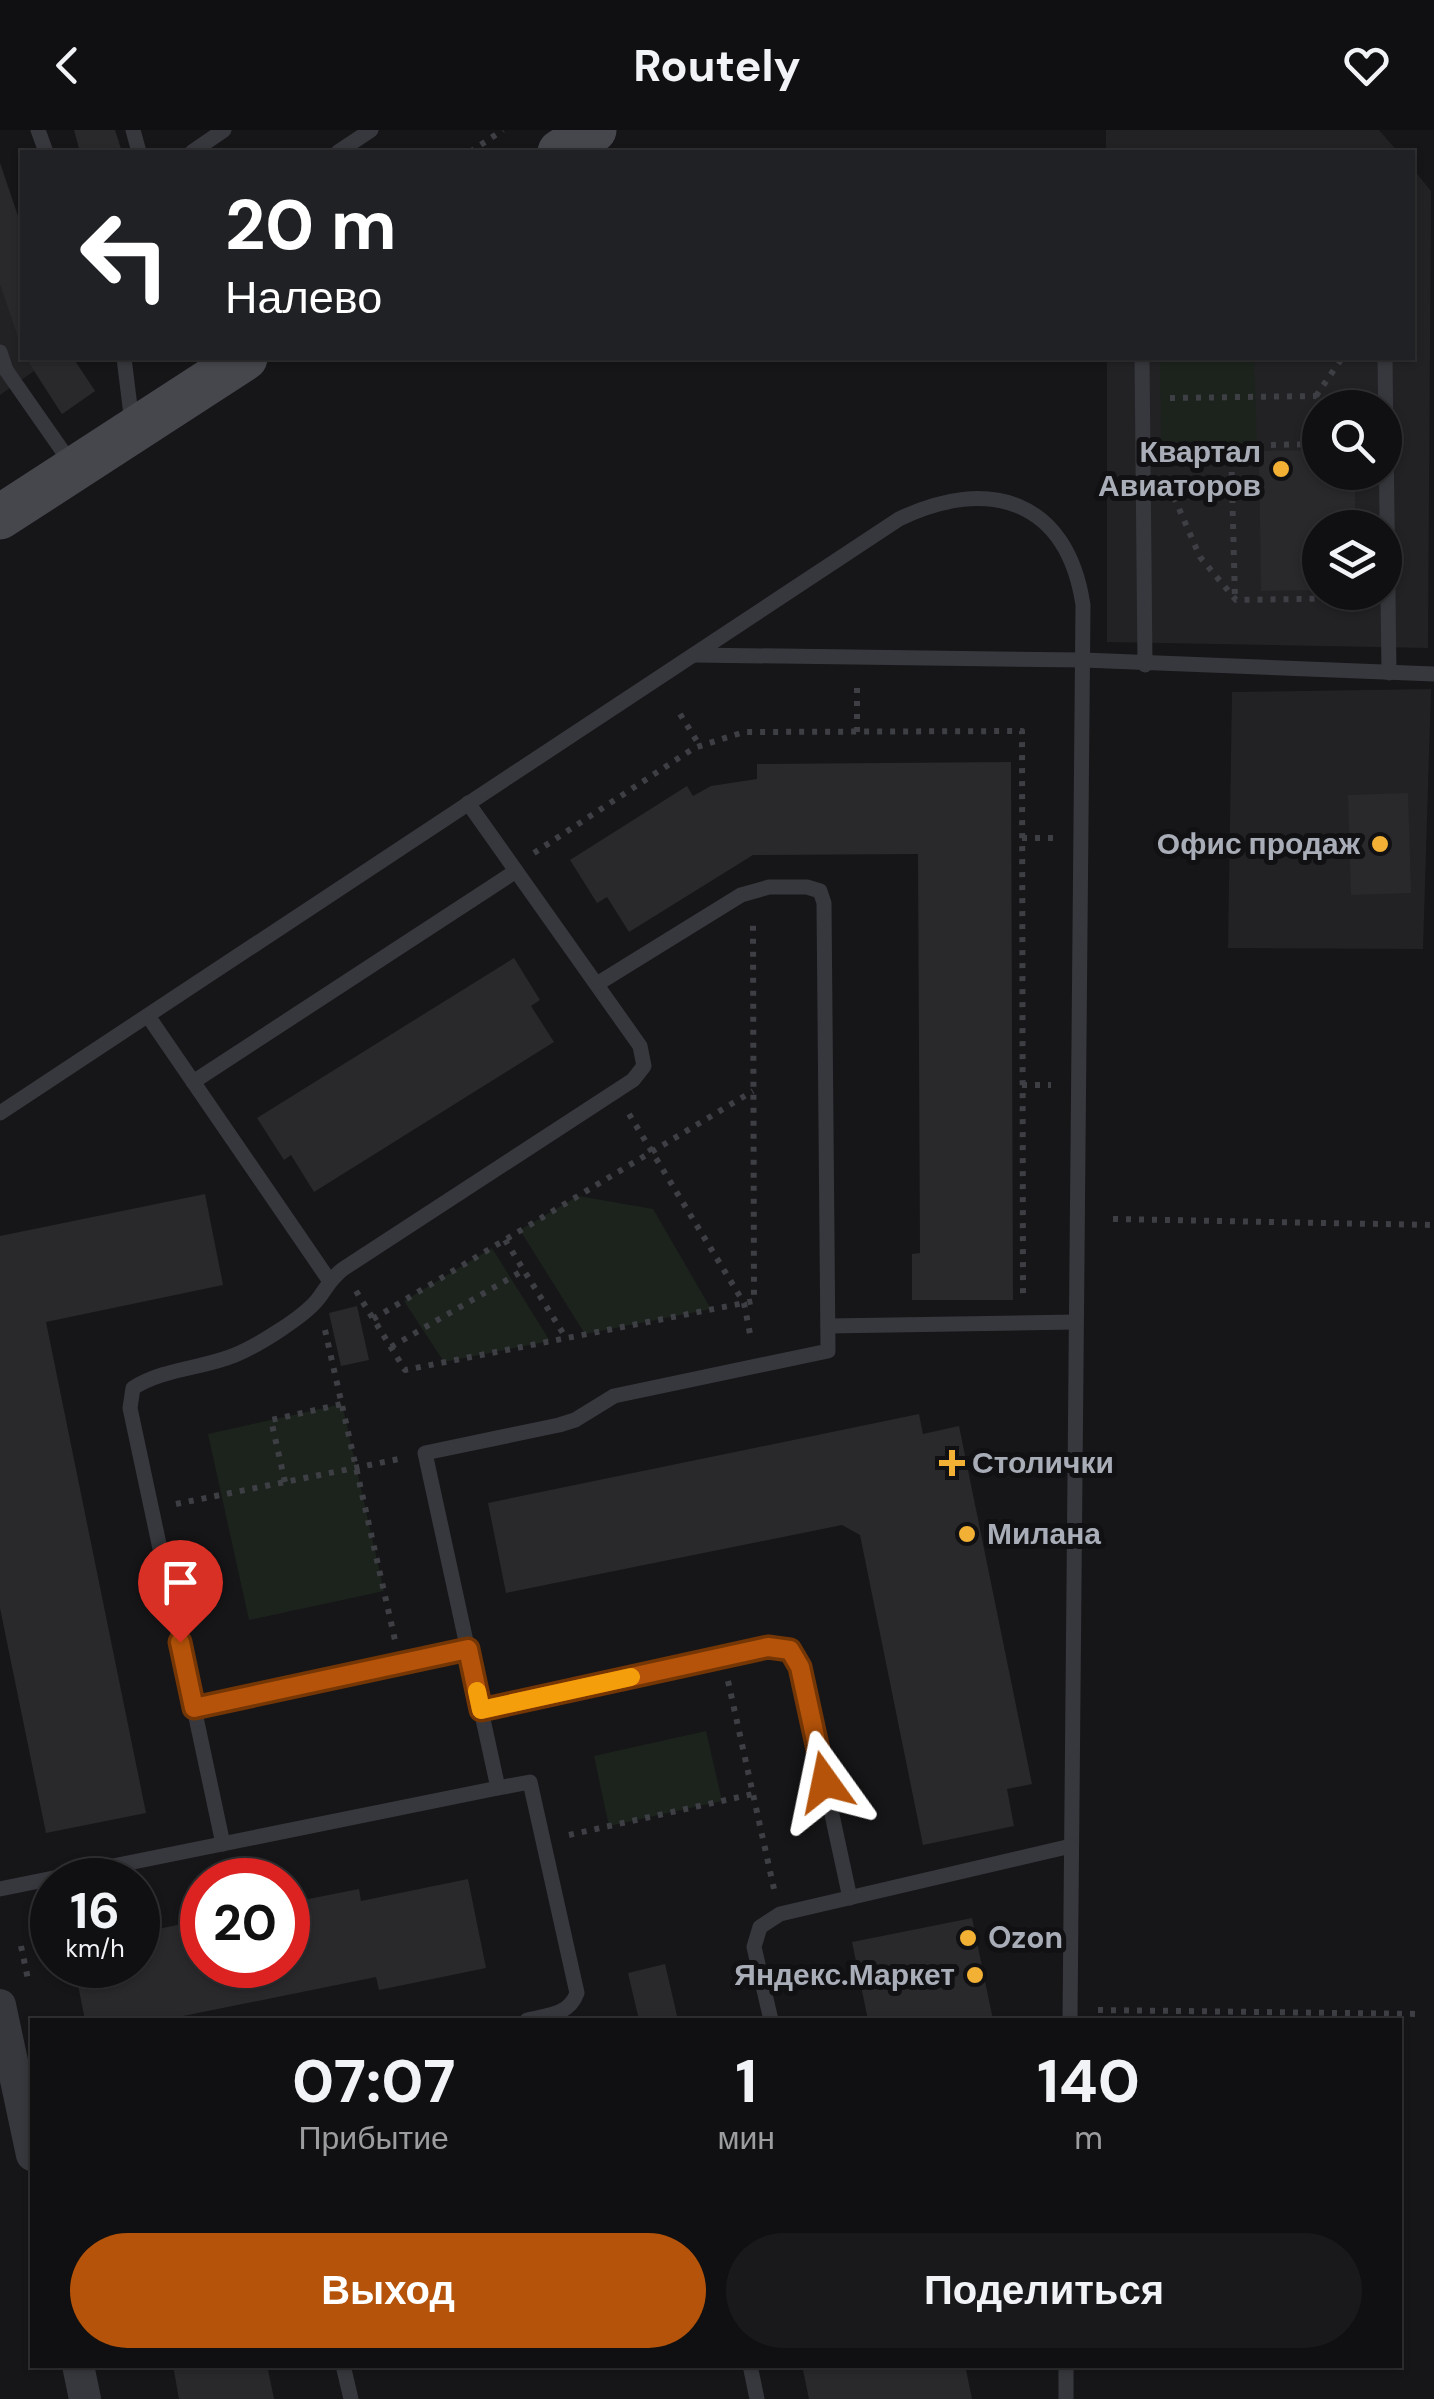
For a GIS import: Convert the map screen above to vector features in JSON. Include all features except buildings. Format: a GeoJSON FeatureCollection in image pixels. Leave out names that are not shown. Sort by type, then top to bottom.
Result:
{"type":"FeatureCollection","features":[{"type":"Feature","properties":{"kind":"main road"},"geometry":{"type":"LineString","coordinates":[[563,150],[594,130]]}},
{"type":"Feature","properties":{"kind":"main road"},"geometry":{"type":"LineString","coordinates":[[0,517],[243,360]]}},
{"type":"Feature","properties":{"kind":"street"},"geometry":{"type":"LineString","coordinates":[[0,2005],[30,2146]]}},
{"type":"Feature","properties":{"kind":"street"},"geometry":{"type":"LineString","coordinates":[[79,2368],[85,2399]]}},
{"type":"Feature","properties":{"kind":"lane"},"geometry":{"type":"LineString","coordinates":[[195,150],[224,130]]}},
{"type":"Feature","properties":{"kind":"lane"},"geometry":{"type":"LineString","coordinates":[[341,150],[371,130]]}},
{"type":"Feature","properties":{"kind":"lane"},"geometry":{"type":"LineString","coordinates":[[0,352],[3,372],[75,468]]}},
{"type":"Feature","properties":{"kind":"lane"},"geometry":{"type":"LineString","coordinates":[[124,360],[133,431]]}},
{"type":"Feature","properties":{"kind":"lane"},"geometry":{"type":"LineString","coordinates":[[1142,360],[1145,665]]}},
{"type":"Feature","properties":{"kind":"lane"},"geometry":{"type":"LineString","coordinates":[[1385,360],[1387,510]]}},
{"type":"Feature","properties":{"kind":"lane"},"geometry":{"type":"LineString","coordinates":[[0,1113],[898,519],[958,498],[988,497],[1018,506],[1042,520],[1064,544],[1078,572],[1083,660],[1070,2015]]}},
{"type":"Feature","properties":{"kind":"lane"},"geometry":{"type":"LineString","coordinates":[[1388,610],[1390,673]]}},
{"type":"Feature","properties":{"kind":"lane"},"geometry":{"type":"LineString","coordinates":[[694,654],[1083,660],[1434,674]]}},
{"type":"Feature","properties":{"kind":"lane"},"geometry":{"type":"LineString","coordinates":[[223,1844],[130,1408],[133,1388],[154,1375],[230,1357],[318,1300],[329,1280],[342,1269],[633,1080],[644,1066],[640,1046],[468,804]]}},
{"type":"Feature","properties":{"kind":"lane"},"geometry":{"type":"LineString","coordinates":[[193,1082],[514,868]]}},
{"type":"Feature","properties":{"kind":"lane"},"geometry":{"type":"LineString","coordinates":[[498,1788],[425,1454],[559,1425],[614,1396],[828,1350],[824,904],[820,891],[807,887],[752,890],[596,984]]}},
{"type":"Feature","properties":{"kind":"lane"},"geometry":{"type":"LineString","coordinates":[[148,1016],[329,1280]]}},
{"type":"Feature","properties":{"kind":"lane"},"geometry":{"type":"LineString","coordinates":[[828,1326],[1076,1322]]}},
{"type":"Feature","properties":{"kind":"lane"},"geometry":{"type":"LineString","coordinates":[[481,1710],[768,1647],[790,1650],[800,1667],[850,1898]]}},
{"type":"Feature","properties":{"kind":"lane"},"geometry":{"type":"LineString","coordinates":[[194,1708],[468,1649]]}},
{"type":"Feature","properties":{"kind":"lane"},"geometry":{"type":"LineString","coordinates":[[0,1889],[530,1782],[577,1993],[572,2005],[560,2013],[537,2018]]}},
{"type":"Feature","properties":{"kind":"lane"},"geometry":{"type":"LineString","coordinates":[[771,2018],[754,1947],[760,1927],[780,1914],[1071,1846]]}},
{"type":"Feature","properties":{"kind":"lane"},"geometry":{"type":"LineString","coordinates":[[344,2368],[350,2399]]}},
{"type":"Feature","properties":{"kind":"lane"},"geometry":{"type":"LineString","coordinates":[[751,2368],[757,2399]]}},
{"type":"Feature","properties":{"kind":"lane"},"geometry":{"type":"LineString","coordinates":[[1066,2368],[1066,2399]]}},
{"type":"Feature","properties":{"kind":"path"},"geometry":{"type":"LineString","coordinates":[[473,150],[503,130]]}},
{"type":"Feature","properties":{"kind":"path"},"geometry":{"type":"LineString","coordinates":[[1320,390],[1341,360]]}},
{"type":"Feature","properties":{"kind":"path"},"geometry":{"type":"LineString","coordinates":[[1160,399],[1302,396]]}},
{"type":"Feature","properties":{"kind":"path"},"geometry":{"type":"LineString","coordinates":[[1161,431],[1164,462]]}},
{"type":"Feature","properties":{"kind":"path"},"geometry":{"type":"LineString","coordinates":[[1161,447],[1302,444]]}},
{"type":"Feature","properties":{"kind":"path"},"geometry":{"type":"LineString","coordinates":[[1230,446],[1236,600]]}},
{"type":"Feature","properties":{"kind":"path"},"geometry":{"type":"LineString","coordinates":[[1172,490],[1200,558],[1236,600]]}},
{"type":"Feature","properties":{"kind":"path"},"geometry":{"type":"LineString","coordinates":[[1236,600],[1302,599]]}},
{"type":"Feature","properties":{"kind":"path"},"geometry":{"type":"LineString","coordinates":[[857,687],[857,732]]}},
{"type":"Feature","properties":{"kind":"path"},"geometry":{"type":"LineString","coordinates":[[680,714],[700,746]]}},
{"type":"Feature","properties":{"kind":"path"},"geometry":{"type":"LineString","coordinates":[[514,868],[700,746],[744,732],[1022,732],[1023,1323]]}},
{"type":"Feature","properties":{"kind":"path"},"geometry":{"type":"LineString","coordinates":[[1022,838],[1054,838]]}},
{"type":"Feature","properties":{"kind":"path"},"geometry":{"type":"LineString","coordinates":[[342,1269],[404,1370],[754,1301],[752,890]]}},
{"type":"Feature","properties":{"kind":"path"},"geometry":{"type":"LineString","coordinates":[[1022,1085],[1052,1085]]}},
{"type":"Feature","properties":{"kind":"path"},"geometry":{"type":"LineString","coordinates":[[373,1319],[753,1091]]}},
{"type":"Feature","properties":{"kind":"path"},"geometry":{"type":"LineString","coordinates":[[615,1092],[744,1302],[756,1366]]}},
{"type":"Feature","properties":{"kind":"path"},"geometry":{"type":"LineString","coordinates":[[1112,1218],[1433,1225]]}},
{"type":"Feature","properties":{"kind":"path"},"geometry":{"type":"LineString","coordinates":[[505,1240],[566,1338]]}},
{"type":"Feature","properties":{"kind":"path"},"geometry":{"type":"LineString","coordinates":[[391,1347],[524,1270]]}},
{"type":"Feature","properties":{"kind":"path"},"geometry":{"type":"LineString","coordinates":[[318,1300],[401,1663]]}},
{"type":"Feature","properties":{"kind":"path"},"geometry":{"type":"LineString","coordinates":[[285,1482],[272,1420],[342,1404]]}},
{"type":"Feature","properties":{"kind":"path"},"geometry":{"type":"LineString","coordinates":[[152,1509],[425,1454]]}},
{"type":"Feature","properties":{"kind":"path"},"geometry":{"type":"LineString","coordinates":[[723,1658],[780,1914]]}},
{"type":"Feature","properties":{"kind":"path"},"geometry":{"type":"LineString","coordinates":[[543,1840],[753,1794]]}},
{"type":"Feature","properties":{"kind":"path"},"geometry":{"type":"LineString","coordinates":[[1070,2015],[1422,2014]]}},
{"type":"Feature","properties":{"kind":"shaded area"},"geometry":{"type":"Polygon","coordinates":[[[1106,130],[1379,130],[1396,150],[1106,150],[1106,130]]]}},
{"type":"Feature","properties":{"kind":"shaded area"},"geometry":{"type":"Polygon","coordinates":[[[0,162],[20,222],[20,360],[74,360],[95,391],[62,414],[34,371],[0,395],[0,162]]]}},
{"type":"Feature","properties":{"kind":"shaded area"},"geometry":{"type":"Polygon","coordinates":[[[1415,171],[1431,191],[1428,648],[1107,642],[1107,360],[1415,360],[1415,171]]]}},
{"type":"Feature","properties":{"kind":"shaded area"},"geometry":{"type":"Polygon","coordinates":[[[1160,360],[1254,360],[1257,445],[1161,447],[1160,360]]]}},
{"type":"Feature","properties":{"kind":"shaded area"},"geometry":{"type":"Polygon","coordinates":[[[1431,689],[1423,949],[1228,948],[1232,692],[1431,689]]]}},
{"type":"Feature","properties":{"kind":"shaded area"},"geometry":{"type":"Polygon","coordinates":[[[578,1196],[653,1209],[711,1309],[585,1334],[520,1230],[578,1196]]]}},
{"type":"Feature","properties":{"kind":"shaded area"},"geometry":{"type":"Polygon","coordinates":[[[492,1248],[550,1341],[444,1362],[404,1301],[492,1248]]]}},
{"type":"Feature","properties":{"kind":"shaded area"},"geometry":{"type":"Polygon","coordinates":[[[342,1404],[384,1591],[249,1620],[208,1434],[342,1404]]]}},
{"type":"Feature","properties":{"kind":"shaded area"},"geometry":{"type":"Polygon","coordinates":[[[706,1731],[722,1801],[609,1826],[594,1756],[706,1731]]]}},
{"type":"Feature","properties":{"kind":"slow traffic"},"geometry":{"type":"LineString","coordinates":[[477,1691],[481,1710],[631,1677]]}},
{"type":"Feature","properties":{"kind":"place","name":"Квартал Авиаторов"},"geometry":{"type":"Point","coordinates":[1281,469]}},
{"type":"Feature","properties":{"kind":"place","name":"Офис продаж"},"geometry":{"type":"Point","coordinates":[1380,844]}},
{"type":"Feature","properties":{"kind":"place","name":"Столички"},"geometry":{"type":"Point","coordinates":[952,1463]}},
{"type":"Feature","properties":{"kind":"place","name":"Милана"},"geometry":{"type":"Point","coordinates":[967,1534]}},
{"type":"Feature","properties":{"kind":"place","name":"Ozon"},"geometry":{"type":"Point","coordinates":[968,1938]}},
{"type":"Feature","properties":{"kind":"place","name":"Яндекс.Маркет"},"geometry":{"type":"Point","coordinates":[975,1975]}},
{"type":"Feature","properties":{"kind":"route"},"geometry":{"type":"LineString","coordinates":[[180,1642],[194,1708],[468,1649],[481,1710],[768,1647],[790,1650],[800,1667],[825,1782]]}}]}
